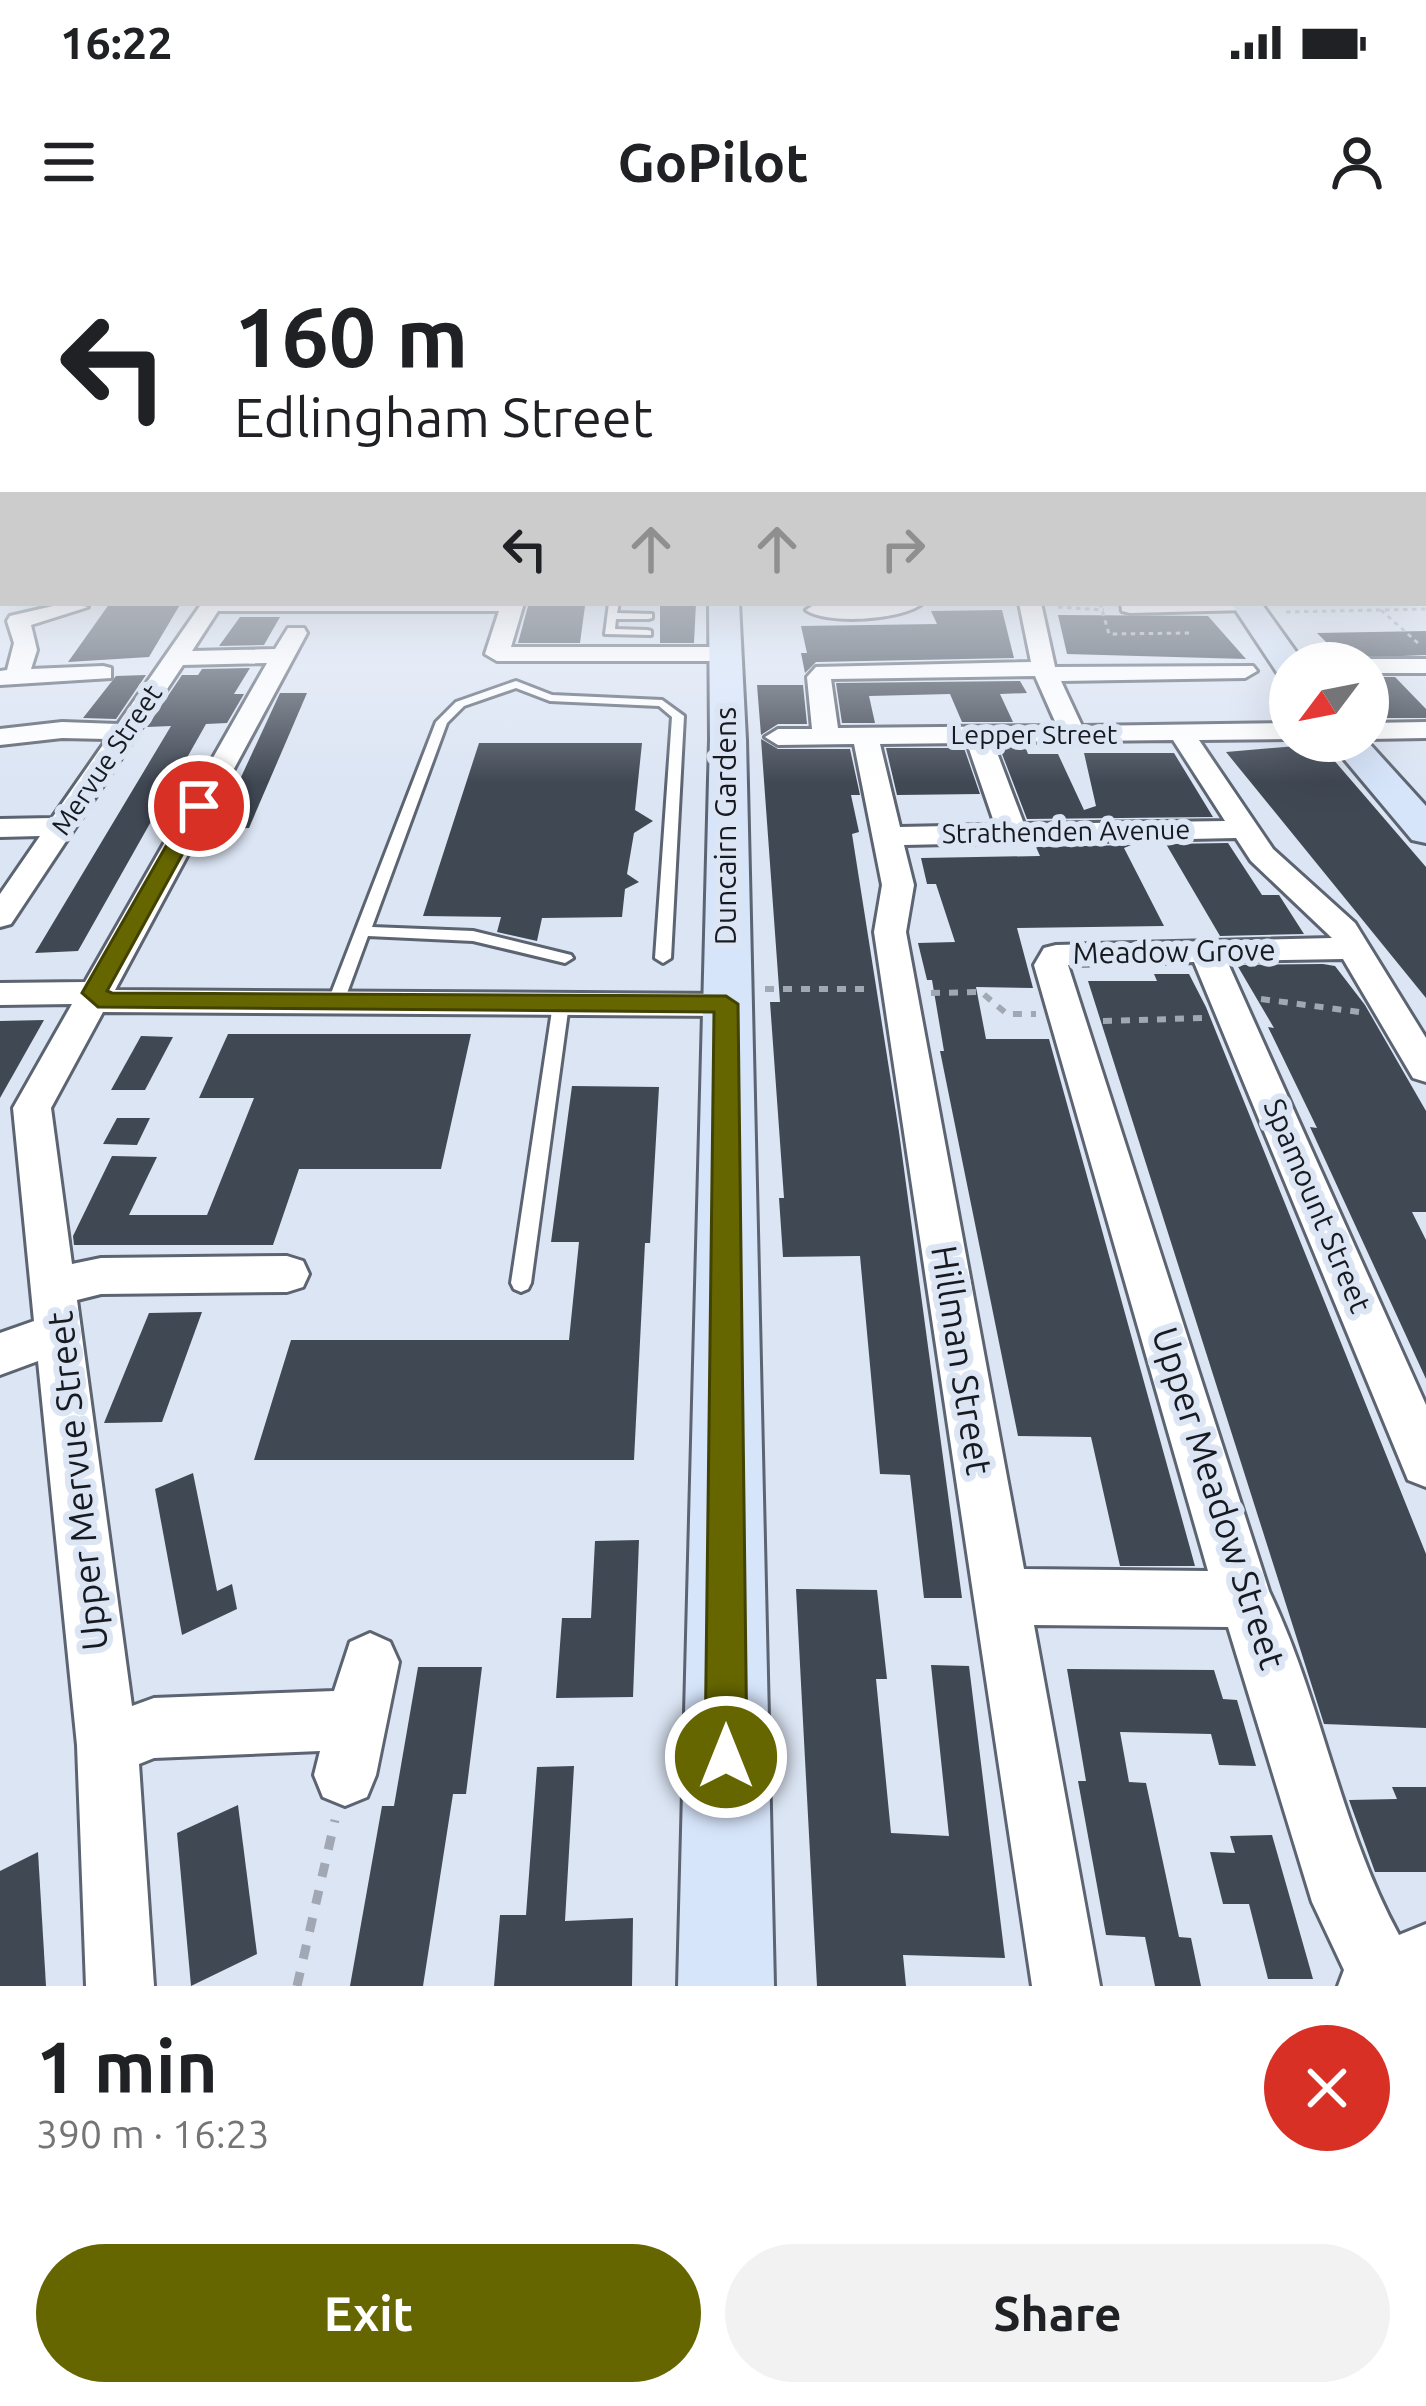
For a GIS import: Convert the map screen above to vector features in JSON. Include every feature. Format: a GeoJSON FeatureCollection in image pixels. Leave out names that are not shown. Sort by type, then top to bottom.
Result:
{"type":"FeatureCollection","features":[{"type":"Feature","properties":{"kind":"street"},"geometry":{"type":"LineString","coordinates":[[7,678],[26,653],[25,632],[18,622],[24,620]]}},
{"type":"Feature","properties":{"kind":"street","name":"Mervue Street"},"geometry":{"type":"LineString","coordinates":[[0,917],[201,620]]}},
{"type":"Feature","properties":{"kind":"street"},"geometry":{"type":"LineString","coordinates":[[508,620],[497,654],[723,629]]}},
{"type":"Feature","properties":{"kind":"street"},"geometry":{"type":"LineString","coordinates":[[1034,620],[1045,672],[1074,736]]}},
{"type":"Feature","properties":{"kind":"street","name":"Duncairn Gardens"},"geometry":{"type":"LineString","coordinates":[[723,629],[728,740],[726,1986]]}},
{"type":"Feature","properties":{"kind":"street","name":"Upper Mervue Street"},"geometry":{"type":"LineString","coordinates":[[120,1986],[107,1745],[32,1108],[289,645],[175,658]]}},
{"type":"Feature","properties":{"kind":"street"},"geometry":{"type":"LineString","coordinates":[[1389,665],[1425,663]]}},
{"type":"Feature","properties":{"kind":"street"},"geometry":{"type":"LineString","coordinates":[[1045,672],[1245,671]]}},
{"type":"Feature","properties":{"kind":"street","name":"Hillman Street"},"geometry":{"type":"LineString","coordinates":[[1045,672],[824,672],[819,677],[887,836],[898,884],[890,932],[1066,1986]]}},
{"type":"Feature","properties":{"kind":"street"},"geometry":{"type":"LineString","coordinates":[[7,678],[82,679]]}},
{"type":"Feature","properties":{"kind":"street"},"geometry":{"type":"LineString","coordinates":[[0,737],[62,730],[124,732]]}},
{"type":"Feature","properties":{"kind":"street"},"geometry":{"type":"LineString","coordinates":[[1389,730],[1426,730]]}},
{"type":"Feature","properties":{"kind":"street","name":"Lepper Street"},"geometry":{"type":"LineString","coordinates":[[778,736],[1269,731]]}},
{"type":"Feature","properties":{"kind":"street"},"geometry":{"type":"LineString","coordinates":[[1181,733],[1262,855],[1339,923],[1426,1069]]}},
{"type":"Feature","properties":{"kind":"street"},"geometry":{"type":"LineString","coordinates":[[978,736],[1012,833]]}},
{"type":"Feature","properties":{"kind":"street"},"geometry":{"type":"LineString","coordinates":[[1365,762],[1426,831]]}},
{"type":"Feature","properties":{"kind":"street"},"geometry":{"type":"LineString","coordinates":[[0,828],[63,827]]}},
{"type":"Feature","properties":{"kind":"street","name":"Strathenden Avenue"},"geometry":{"type":"LineString","coordinates":[[887,836],[1245,829]]}},
{"type":"Feature","properties":{"kind":"street","name":"Meadow Grove"},"geometry":{"type":"LineString","coordinates":[[1066,1015],[1051,965],[1056,955],[1355,948]]}},
{"type":"Feature","properties":{"kind":"street","name":"Spamount Street"},"geometry":{"type":"LineString","coordinates":[[1204,951],[1229,997],[1426,1463]]}},
{"type":"Feature","properties":{"kind":"street"},"geometry":{"type":"LineString","coordinates":[[0,994],[94,993],[106,1001],[335,1004],[561,1004],[726,996]]}},
{"type":"Feature","properties":{"kind":"street","name":"Upper Meadow Street"},"geometry":{"type":"LineString","coordinates":[[1066,1015],[1087,1070],[1244,1599],[1265,1645],[1345,1902],[1394,1973]]}},
{"type":"Feature","properties":{"kind":"street"},"geometry":{"type":"LineString","coordinates":[[0,1354],[101,1276],[287,1274]]}},
{"type":"Feature","properties":{"kind":"street"},"geometry":{"type":"LineString","coordinates":[[1001,1597],[1244,1599]]}},
{"type":"Feature","properties":{"kind":"street"},"geometry":{"type":"LineString","coordinates":[[107,1745],[154,1728],[351,1747],[370,1662]]}},
{"type":"Feature","properties":{"kind":"lane"},"geometry":{"type":"LineString","coordinates":[[611,620],[609,632],[647,632]]}},
{"type":"Feature","properties":{"kind":"lane"},"geometry":{"type":"LineString","coordinates":[[335,1004],[442,722],[460,704],[516,684],[550,698],[662,703],[677,716],[663,958]]}},
{"type":"Feature","properties":{"kind":"lane"},"geometry":{"type":"LineString","coordinates":[[363,931],[472,936],[565,958]]}},
{"type":"Feature","properties":{"kind":"lane"},"geometry":{"type":"LineString","coordinates":[[521,1283],[561,1004]]}},
{"type":"Feature","properties":{"kind":"path"},"geometry":{"type":"LineString","coordinates":[[1390,620],[1425,663]]}},
{"type":"Feature","properties":{"kind":"path"},"geometry":{"type":"LineString","coordinates":[[726,996],[899,989]]}},
{"type":"Feature","properties":{"kind":"path"},"geometry":{"type":"LineString","coordinates":[[1229,997],[1295,1001],[1322,1013],[1393,1012]]}},
{"type":"Feature","properties":{"kind":"path"},"geometry":{"type":"LineString","coordinates":[[297,1986],[351,1747]]}},
{"type":"Feature","properties":{"kind":"building"},"geometry":{"type":"Polygon","coordinates":[[[98,620],[171,620],[149,657],[68,662],[98,620]]]}},
{"type":"Feature","properties":{"kind":"building"},"geometry":{"type":"Polygon","coordinates":[[[237,620],[278,620],[264,645],[219,646],[237,620]]]}},
{"type":"Feature","properties":{"kind":"building"},"geometry":{"type":"Polygon","coordinates":[[[524,620],[583,620],[580,643],[518,643],[524,620]]]}},
{"type":"Feature","properties":{"kind":"building"},"geometry":{"type":"Polygon","coordinates":[[[660,620],[695,620],[694,643],[660,643],[660,620]]]}},
{"type":"Feature","properties":{"kind":"building"},"geometry":{"type":"Polygon","coordinates":[[[935,620],[1005,620],[1014,658],[816,662],[805,673],[801,653],[807,653],[801,626],[937,624],[935,620]]]}},
{"type":"Feature","properties":{"kind":"building"},"geometry":{"type":"Polygon","coordinates":[[[1059,620],[1212,620],[1246,659],[1067,654],[1059,620]]]}},
{"type":"Feature","properties":{"kind":"building"},"geometry":{"type":"Polygon","coordinates":[[[1426,631],[1426,655],[1389,657],[1389,642],[1326,642],[1317,633],[1426,631]]]}},
{"type":"Feature","properties":{"kind":"building"},"geometry":{"type":"Polygon","coordinates":[[[250,668],[234,694],[244,694],[227,723],[206,724],[78,951],[35,953],[171,726],[147,727],[182,675],[198,675],[202,669],[250,668]]]}},
{"type":"Feature","properties":{"kind":"building"},"geometry":{"type":"Polygon","coordinates":[[[146,675],[116,719],[83,718],[116,676],[146,675]]]}},
{"type":"Feature","properties":{"kind":"building"},"geometry":{"type":"Polygon","coordinates":[[[1389,677],[1395,677],[1426,709],[1426,718],[1389,718],[1389,677]]]}},
{"type":"Feature","properties":{"kind":"building"},"geometry":{"type":"Polygon","coordinates":[[[1020,681],[1027,693],[1000,694],[1013,722],[962,722],[950,694],[869,696],[875,723],[842,723],[836,683],[1020,681]]]}},
{"type":"Feature","properties":{"kind":"building"},"geometry":{"type":"Polygon","coordinates":[[[757,685],[803,685],[807,724],[778,724],[761,735],[757,685]]]}},
{"type":"Feature","properties":{"kind":"building"},"geometry":{"type":"Polygon","coordinates":[[[280,693],[307,693],[249,828],[217,829],[280,693]]]}},
{"type":"Feature","properties":{"kind":"building"},"geometry":{"type":"Polygon","coordinates":[[[761,739],[778,749],[850,749],[860,795],[851,795],[859,832],[852,834],[899,1132],[962,1598],[924,1598],[910,1475],[880,1474],[860,1256],[783,1257],[779,1198],[784,1198],[770,1002],[780,1002],[761,739]]]}},
{"type":"Feature","properties":{"kind":"building"},"geometry":{"type":"Polygon","coordinates":[[[479,743],[642,743],[635,810],[653,821],[634,833],[627,874],[639,882],[625,889],[622,917],[542,918],[537,941],[497,932],[501,917],[423,916],[479,743]]]}},
{"type":"Feature","properties":{"kind":"building"},"geometry":{"type":"Polygon","coordinates":[[[999,746],[1025,746],[1028,754],[1058,754],[1084,810],[1096,806],[1084,753],[1174,753],[1213,817],[1027,819],[999,746]]]}},
{"type":"Feature","properties":{"kind":"building"},"geometry":{"type":"Polygon","coordinates":[[[886,748],[964,748],[980,794],[897,795],[886,748]]]}},
{"type":"Feature","properties":{"kind":"building"},"geometry":{"type":"Polygon","coordinates":[[[1269,748],[1269,762],[1336,762],[1426,867],[1426,998],[1226,752],[1269,748]]]}},
{"type":"Feature","properties":{"kind":"building"},"geometry":{"type":"Polygon","coordinates":[[[1228,843],[1262,895],[1279,895],[1304,934],[1220,936],[1166,844],[1228,843]]]}},
{"type":"Feature","properties":{"kind":"building"},"geometry":{"type":"Polygon","coordinates":[[[1131,845],[1124,848],[1164,926],[1017,928],[1033,988],[976,987],[986,1039],[1049,1039],[1195,1566],[1120,1566],[1091,1437],[1018,1436],[940,1051],[944,1051],[932,980],[927,980],[918,943],[955,942],[936,884],[927,884],[921,858],[1040,856],[1036,847],[1131,845]]]}},
{"type":"Feature","properties":{"kind":"building"},"geometry":{"type":"Polygon","coordinates":[[[1237,965],[1335,966],[1365,1005],[1426,1111],[1426,1212],[1412,1212],[1426,1240],[1426,1379],[1310,1127],[1317,1128],[1268,1027],[1274,1028],[1237,965]]]}},
{"type":"Feature","properties":{"kind":"building"},"geometry":{"type":"Polygon","coordinates":[[[1154,974],[1189,974],[1206,1007],[1426,1554],[1426,1728],[1324,1724],[1088,981],[1157,981],[1154,974]]]}},
{"type":"Feature","properties":{"kind":"building"},"geometry":{"type":"Polygon","coordinates":[[[44,1020],[0,1098],[0,1021],[44,1020]]]}},
{"type":"Feature","properties":{"kind":"building"},"geometry":{"type":"Polygon","coordinates":[[[228,1034],[471,1034],[441,1169],[299,1169],[273,1245],[74,1245],[73,1236],[112,1156],[157,1157],[129,1215],[207,1215],[254,1098],[199,1098],[228,1034]]]}},
{"type":"Feature","properties":{"kind":"building"},"geometry":{"type":"Polygon","coordinates":[[[141,1036],[173,1037],[145,1090],[111,1090],[141,1036]]]}},
{"type":"Feature","properties":{"kind":"building"},"geometry":{"type":"Polygon","coordinates":[[[572,1086],[659,1087],[634,1460],[254,1460],[291,1340],[569,1340],[579,1242],[551,1242],[572,1086]]]}},
{"type":"Feature","properties":{"kind":"building"},"geometry":{"type":"Polygon","coordinates":[[[117,1118],[150,1118],[137,1145],[103,1144],[117,1118]]]}},
{"type":"Feature","properties":{"kind":"building"},"geometry":{"type":"Polygon","coordinates":[[[202,1312],[162,1422],[104,1423],[149,1313],[202,1312]]]}},
{"type":"Feature","properties":{"kind":"building"},"geometry":{"type":"Polygon","coordinates":[[[193,1473],[217,1591],[232,1584],[237,1609],[182,1635],[155,1489],[193,1473]]]}},
{"type":"Feature","properties":{"kind":"building"},"geometry":{"type":"Polygon","coordinates":[[[639,1540],[633,1697],[556,1698],[562,1618],[591,1618],[595,1541],[639,1540]]]}},
{"type":"Feature","properties":{"kind":"building"},"geometry":{"type":"Polygon","coordinates":[[[796,1589],[877,1590],[887,1679],[876,1679],[891,1833],[949,1836],[931,1665],[969,1666],[1005,1958],[903,1955],[906,1986],[817,1986],[796,1589]]]}},
{"type":"Feature","properties":{"kind":"building"},"geometry":{"type":"Polygon","coordinates":[[[418,1667],[482,1667],[466,1794],[453,1794],[423,1986],[350,1986],[382,1806],[394,1806],[418,1667]]]}},
{"type":"Feature","properties":{"kind":"building"},"geometry":{"type":"Polygon","coordinates":[[[1067,1669],[1214,1670],[1223,1699],[1237,1700],[1256,1766],[1219,1765],[1211,1734],[1120,1732],[1129,1782],[1146,1783],[1179,1937],[1191,1938],[1201,1986],[1155,1986],[1145,1937],[1106,1935],[1078,1781],[1086,1781],[1067,1669]]]}},
{"type":"Feature","properties":{"kind":"building"},"geometry":{"type":"Polygon","coordinates":[[[574,1766],[565,1921],[633,1918],[632,1986],[494,1986],[500,1915],[526,1915],[537,1767],[574,1766]]]}},
{"type":"Feature","properties":{"kind":"building"},"geometry":{"type":"Polygon","coordinates":[[[1392,1787],[1426,1787],[1426,1872],[1375,1872],[1349,1800],[1397,1799],[1392,1787]]]}},
{"type":"Feature","properties":{"kind":"building"},"geometry":{"type":"Polygon","coordinates":[[[238,1805],[257,1954],[191,1986],[177,1833],[238,1805]]]}},
{"type":"Feature","properties":{"kind":"building"},"geometry":{"type":"Polygon","coordinates":[[[1272,1835],[1313,1979],[1268,1979],[1249,1904],[1223,1904],[1210,1852],[1235,1853],[1230,1836],[1272,1835]]]}},
{"type":"Feature","properties":{"kind":"building"},"geometry":{"type":"Polygon","coordinates":[[[38,1852],[46,1986],[0,1986],[0,1871],[38,1852]]]}},
{"type":"Feature","properties":{"kind":"route"},"geometry":{"type":"LineString","coordinates":[[199,806],[94,993],[106,1001],[726,1004],[726,1757]]}}]}
